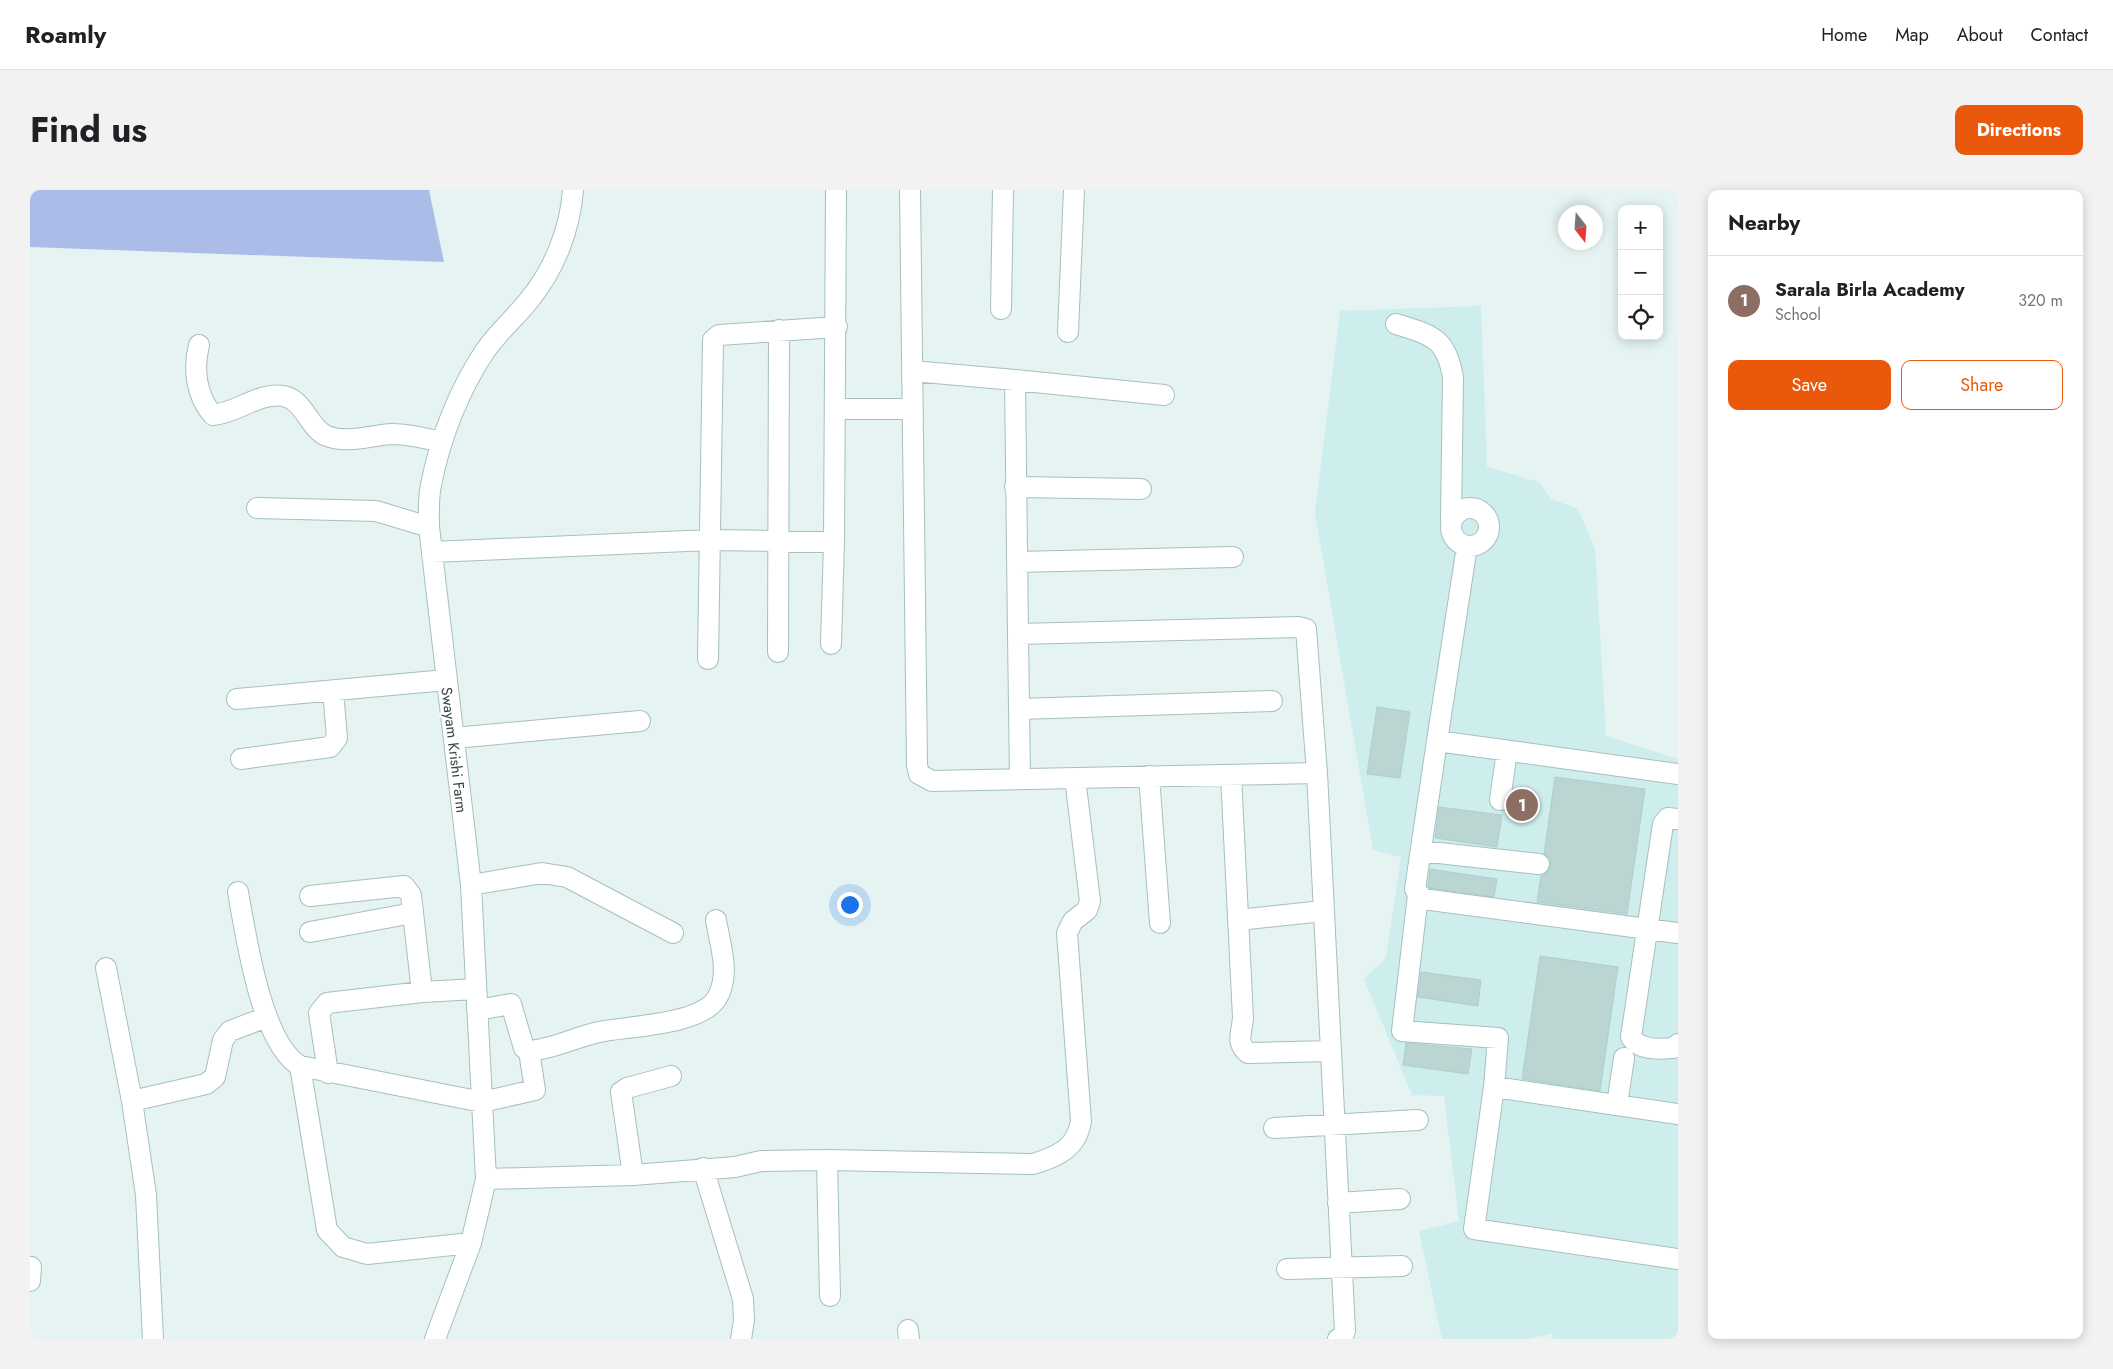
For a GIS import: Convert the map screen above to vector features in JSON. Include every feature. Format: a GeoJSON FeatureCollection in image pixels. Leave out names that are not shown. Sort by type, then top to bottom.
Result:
{"type":"FeatureCollection","features":[{"type":"Feature","properties":{"kind":"street","name":"Swayam Krishi Farm"},"geometry":{"type":"LineString","coordinates":[[435,1339],[471,1243],[486,1179],[471,885],[429,527],[430,487],[441,442],[460,397],[486,350],[531,298],[551,266],[567,230],[573,190]]}},
{"type":"Feature","properties":{"kind":"street"},"geometry":{"type":"LineString","coordinates":[[831,644],[837,327],[836,190]]}},
{"type":"Feature","properties":{"kind":"street"},"geometry":{"type":"LineString","coordinates":[[910,190],[916,766],[920,774],[932,781],[1317,773]]}},
{"type":"Feature","properties":{"kind":"street"},"geometry":{"type":"LineString","coordinates":[[1001,309],[1003,190]]}},
{"type":"Feature","properties":{"kind":"street"},"geometry":{"type":"LineString","coordinates":[[1068,332],[1074,190]]}},
{"type":"Feature","properties":{"kind":"street"},"geometry":{"type":"LineString","coordinates":[[1396,324],[1431,335],[1442,344],[1450,358],[1453,377],[1452,520],[1452,532],[1455,539],[1467,546],[1481,543],[1489,531],[1487,518],[1471,508],[1460,511],[1452,520]]}},
{"type":"Feature","properties":{"kind":"street"},"geometry":{"type":"LineString","coordinates":[[708,659],[713,340],[719,334],[837,327]]}},
{"type":"Feature","properties":{"kind":"street"},"geometry":{"type":"LineString","coordinates":[[778,652],[779,330]]}},
{"type":"Feature","properties":{"kind":"street"},"geometry":{"type":"LineString","coordinates":[[199,345],[195,363],[198,385],[205,405],[214,415],[224,414],[268,396],[284,396],[296,402],[325,436],[342,439],[392,434],[424,437],[441,442]]}},
{"type":"Feature","properties":{"kind":"street"},"geometry":{"type":"LineString","coordinates":[[912,371],[1164,395]]}},
{"type":"Feature","properties":{"kind":"street"},"geometry":{"type":"LineString","coordinates":[[1015,380],[1020,779]]}},
{"type":"Feature","properties":{"kind":"street"},"geometry":{"type":"LineString","coordinates":[[835,409],[913,409]]}},
{"type":"Feature","properties":{"kind":"street"},"geometry":{"type":"LineString","coordinates":[[1015,487],[1141,489]]}},
{"type":"Feature","properties":{"kind":"street"},"geometry":{"type":"LineString","coordinates":[[257,508],[376,511],[429,527]]}},
{"type":"Feature","properties":{"kind":"street"},"geometry":{"type":"LineString","coordinates":[[432,552],[710,540],[834,542]]}},
{"type":"Feature","properties":{"kind":"street"},"geometry":{"type":"LineString","coordinates":[[1467,546],[1420,851],[1415,889],[1418,895],[1423,899],[1678,933]]}},
{"type":"Feature","properties":{"kind":"street"},"geometry":{"type":"LineString","coordinates":[[1016,562],[1233,557]]}},
{"type":"Feature","properties":{"kind":"street"},"geometry":{"type":"LineString","coordinates":[[1018,634],[1299,627],[1306,629],[1317,773],[1346,1331],[1338,1339]]}},
{"type":"Feature","properties":{"kind":"street"},"geometry":{"type":"LineString","coordinates":[[236,699],[446,680]]}},
{"type":"Feature","properties":{"kind":"street"},"geometry":{"type":"LineString","coordinates":[[241,758],[330,747],[337,738],[333,691]]}},
{"type":"Feature","properties":{"kind":"street"},"geometry":{"type":"LineString","coordinates":[[1019,709],[1272,701]]}},
{"type":"Feature","properties":{"kind":"street"},"geometry":{"type":"LineString","coordinates":[[454,738],[640,721]]}},
{"type":"Feature","properties":{"kind":"street"},"geometry":{"type":"LineString","coordinates":[[1437,741],[1678,774]]}},
{"type":"Feature","properties":{"kind":"street"},"geometry":{"type":"LineString","coordinates":[[1500,800],[1507,751]]}},
{"type":"Feature","properties":{"kind":"street"},"geometry":{"type":"LineString","coordinates":[[1231,774],[1243,1018],[1239,1037],[1241,1047],[1248,1053],[1330,1051]]}},
{"type":"Feature","properties":{"kind":"street"},"geometry":{"type":"LineString","coordinates":[[1149,776],[1160,923]]}},
{"type":"Feature","properties":{"kind":"street"},"geometry":{"type":"LineString","coordinates":[[486,1179],[633,1175],[735,1166],[761,1161],[828,1160],[1033,1164],[1055,1158],[1068,1148],[1079,1134],[1081,1121],[1067,933],[1073,920],[1087,910],[1090,901],[1075,778]]}},
{"type":"Feature","properties":{"kind":"street"},"geometry":{"type":"LineString","coordinates":[[1678,820],[1668,818],[1663,824],[1631,1037],[1635,1043],[1653,1049],[1674,1048],[1678,1044]]}},
{"type":"Feature","properties":{"kind":"street"},"geometry":{"type":"LineString","coordinates":[[1420,851],[1540,864]]}},
{"type":"Feature","properties":{"kind":"street"},"geometry":{"type":"LineString","coordinates":[[471,885],[542,873],[567,877],[673,933]]}},
{"type":"Feature","properties":{"kind":"street"},"geometry":{"type":"LineString","coordinates":[[310,896],[404,886],[411,895],[422,992]]}},
{"type":"Feature","properties":{"kind":"street"},"geometry":{"type":"LineString","coordinates":[[238,892],[253,970],[267,1017],[288,1059],[300,1066],[482,1102],[535,1090],[529,1051]]}},
{"type":"Feature","properties":{"kind":"street"},"geometry":{"type":"LineString","coordinates":[[1418,895],[1402,1031],[1498,1038],[1494,1087],[1474,1229],[1678,1259]]}},
{"type":"Feature","properties":{"kind":"street"},"geometry":{"type":"LineString","coordinates":[[1238,920],[1323,911]]}},
{"type":"Feature","properties":{"kind":"street"},"geometry":{"type":"LineString","coordinates":[[310,932],[413,913]]}},
{"type":"Feature","properties":{"kind":"street"},"geometry":{"type":"LineString","coordinates":[[477,1010],[505,1003],[511,1004],[524,1048],[529,1051],[599,1032],[666,1023],[698,1012],[717,999],[726,975],[716,920]]}},
{"type":"Feature","properties":{"kind":"street"},"geometry":{"type":"LineString","coordinates":[[106,968],[132,1101],[146,1195],[153,1339]]}},
{"type":"Feature","properties":{"kind":"street"},"geometry":{"type":"LineString","coordinates":[[328,1073],[319,1013],[322,1006],[327,1003],[422,992],[476,989]]}},
{"type":"Feature","properties":{"kind":"street"},"geometry":{"type":"LineString","coordinates":[[132,1101],[206,1084],[215,1077],[223,1040],[230,1031],[267,1017]]}},
{"type":"Feature","properties":{"kind":"street"},"geometry":{"type":"LineString","coordinates":[[1617,1104],[1624,1058]]}},
{"type":"Feature","properties":{"kind":"street"},"geometry":{"type":"LineString","coordinates":[[300,1066],[327,1230],[343,1247],[366,1254],[471,1243]]}},
{"type":"Feature","properties":{"kind":"street"},"geometry":{"type":"LineString","coordinates":[[633,1175],[621,1092],[627,1088],[671,1076]]}},
{"type":"Feature","properties":{"kind":"street"},"geometry":{"type":"LineString","coordinates":[[1494,1087],[1678,1113]]}},
{"type":"Feature","properties":{"kind":"street"},"geometry":{"type":"LineString","coordinates":[[1274,1128],[1418,1120]]}},
{"type":"Feature","properties":{"kind":"street"},"geometry":{"type":"LineString","coordinates":[[828,1160],[830,1296]]}},
{"type":"Feature","properties":{"kind":"street"},"geometry":{"type":"LineString","coordinates":[[704,1168],[743,1299],[744,1320],[735,1338]]}},
{"type":"Feature","properties":{"kind":"street"},"geometry":{"type":"LineString","coordinates":[[1338,1203],[1400,1199]]}},
{"type":"Feature","properties":{"kind":"street"},"geometry":{"type":"LineString","coordinates":[[1287,1269],[1342,1266],[1402,1266]]}},
{"type":"Feature","properties":{"kind":"shaded area"},"geometry":{"type":"Polygon","coordinates":[[[30,190],[429,190],[444,262],[30,247],[30,190]]]}},
{"type":"Feature","properties":{"kind":"shaded area"},"geometry":{"type":"Polygon","coordinates":[[[1481,306],[1487,467],[1539,482],[1551,499],[1578,509],[1595,549],[1606,736],[1678,759],[1678,1339],[1553,1339],[1552,1333],[1529,1339],[1442,1339],[1419,1231],[1459,1221],[1444,1096],[1412,1095],[1364,979],[1386,958],[1401,857],[1373,850],[1315,513],[1340,311],[1481,306]]]}},
{"type":"Feature","properties":{"kind":"building"},"geometry":{"type":"Polygon","coordinates":[[[1377,707],[1410,712],[1400,778],[1367,774],[1377,707]]]}},
{"type":"Feature","properties":{"kind":"building"},"geometry":{"type":"Polygon","coordinates":[[[1555,777],[1645,789],[1627,914],[1537,902],[1541,875],[1548,871],[1551,866],[1550,859],[1544,854],[1555,777]]]}},
{"type":"Feature","properties":{"kind":"building"},"geometry":{"type":"Polygon","coordinates":[[[1439,807],[1502,815],[1497,847],[1435,838],[1439,807]]]}},
{"type":"Feature","properties":{"kind":"building"},"geometry":{"type":"Polygon","coordinates":[[[1430,869],[1497,879],[1494,897],[1429,888],[1430,869]]]}},
{"type":"Feature","properties":{"kind":"building"},"geometry":{"type":"Polygon","coordinates":[[[1540,956],[1618,967],[1600,1091],[1522,1079],[1540,956]]]}},
{"type":"Feature","properties":{"kind":"building"},"geometry":{"type":"Polygon","coordinates":[[[1421,972],[1481,980],[1478,1006],[1418,997],[1421,972]]]}},
{"type":"Feature","properties":{"kind":"building"},"geometry":{"type":"Polygon","coordinates":[[[1406,1043],[1472,1049],[1468,1074],[1403,1065],[1406,1043]]]}},
{"type":"Feature","properties":{"kind":"place","name":"Sarala Birla Academy"},"geometry":{"type":"Point","coordinates":[1522,805]}}]}
